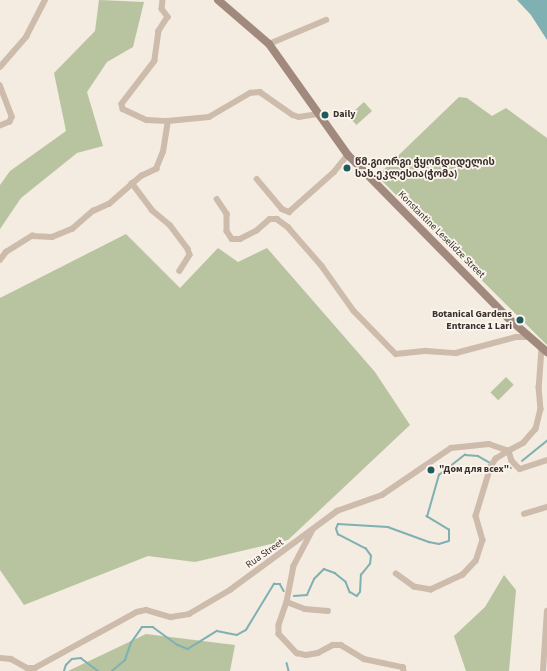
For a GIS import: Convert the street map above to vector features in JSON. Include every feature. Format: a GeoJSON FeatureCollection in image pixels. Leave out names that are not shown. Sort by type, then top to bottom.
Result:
{"type":"FeatureCollection","features":[{"type":"Feature","properties":{"kind":"main road","name":"Konstantine Leselidze Street"},"geometry":{"type":"LineString","coordinates":[[218,0],[269,44],[317,114],[348,155],[529,337],[544,350]]}},
{"type":"Feature","properties":{"kind":"street"},"geometry":{"type":"LineString","coordinates":[[0,66],[26,37],[45,0]]}},
{"type":"Feature","properties":{"kind":"street"},"geometry":{"type":"LineString","coordinates":[[162,0],[162,9],[168,17],[159,31],[155,60],[122,104],[123,109],[140,117],[168,121],[209,117],[250,93],[260,92],[293,115],[299,117],[317,114]]}},
{"type":"Feature","properties":{"kind":"street"},"geometry":{"type":"LineString","coordinates":[[269,44],[326,20]]}},
{"type":"Feature","properties":{"kind":"street"},"geometry":{"type":"LineString","coordinates":[[0,85],[12,117],[10,122],[0,126]]}},
{"type":"Feature","properties":{"kind":"street"},"geometry":{"type":"LineString","coordinates":[[0,260],[6,252],[32,236],[52,237],[72,229],[93,211],[109,204],[132,183],[156,169],[161,160],[168,121]]}},
{"type":"Feature","properties":{"kind":"street"},"geometry":{"type":"LineString","coordinates":[[256,179],[282,209],[290,212],[334,172],[348,155]]}},
{"type":"Feature","properties":{"kind":"street"},"geometry":{"type":"LineString","coordinates":[[132,183],[152,210],[170,224],[188,249],[190,255],[180,271]]}},
{"type":"Feature","properties":{"kind":"street"},"geometry":{"type":"LineString","coordinates":[[217,199],[227,214],[227,231],[232,239],[240,239],[256,231],[270,219],[277,219],[288,227],[326,271],[354,311],[396,354],[426,351],[456,353],[516,337],[529,337]]}},
{"type":"Feature","properties":{"kind":"street"},"geometry":{"type":"LineString","coordinates":[[396,574],[414,587],[431,590],[463,575],[476,561],[483,540],[476,516],[496,459],[524,443],[536,429],[541,409],[539,387],[544,350]]}},
{"type":"Feature","properties":{"kind":"street","name":"Rua Street"},"geometry":{"type":"LineString","coordinates":[[0,658],[11,659],[27,668],[35,668],[137,612],[146,610],[170,617],[189,614],[230,590],[337,511],[382,495],[451,448],[489,444],[509,451]]}},
{"type":"Feature","properties":{"kind":"street"},"geometry":{"type":"LineString","coordinates":[[509,451],[512,461],[520,469],[547,460]]}},
{"type":"Feature","properties":{"kind":"street"},"geometry":{"type":"LineString","coordinates":[[524,514],[547,507]]}},
{"type":"Feature","properties":{"kind":"street"},"geometry":{"type":"LineString","coordinates":[[313,530],[308,545],[297,558],[287,602],[279,625],[279,634],[297,653],[306,655],[318,653],[333,644],[341,645],[364,659],[403,667],[404,671]]}},
{"type":"Feature","properties":{"kind":"street"},"geometry":{"type":"LineString","coordinates":[[287,602],[304,609],[328,611]]}},
{"type":"Feature","properties":{"kind":"street"},"geometry":{"type":"LineString","coordinates":[[543,671],[547,611]]}},
{"type":"Feature","properties":{"kind":"green space"},"geometry":{"type":"Polygon","coordinates":[[[99,0],[144,2],[133,47],[107,62],[87,92],[103,146],[77,153],[21,198],[0,229],[0,185],[10,171],[66,131],[54,73],[95,31],[99,0]]]}},
{"type":"Feature","properties":{"kind":"green space"},"geometry":{"type":"Polygon","coordinates":[[[459,97],[467,98],[492,116],[506,108],[547,138],[547,345],[377,176],[459,97]]]}},
{"type":"Feature","properties":{"kind":"green space"},"geometry":{"type":"Polygon","coordinates":[[[364,102],[372,111],[356,125],[348,116],[364,102]]]}},
{"type":"Feature","properties":{"kind":"green space"},"geometry":{"type":"Polygon","coordinates":[[[126,234],[180,288],[218,248],[238,262],[267,248],[375,372],[410,425],[288,540],[195,562],[148,556],[24,605],[0,570],[0,298],[126,234]]]}},
{"type":"Feature","properties":{"kind":"green space"},"geometry":{"type":"Polygon","coordinates":[[[506,377],[514,385],[498,400],[490,393],[506,377]]]}},
{"type":"Feature","properties":{"kind":"green space"},"geometry":{"type":"Polygon","coordinates":[[[504,575],[516,590],[509,671],[466,671],[454,636],[485,607],[504,575]]]}},
{"type":"Feature","properties":{"kind":"green space"},"geometry":{"type":"Polygon","coordinates":[[[146,634],[235,645],[230,671],[68,671],[146,634]]]}},
{"type":"Feature","properties":{"kind":"water"},"geometry":{"type":"Polygon","coordinates":[[[517,0],[547,0],[547,40],[531,15],[517,0]]]}},
{"type":"Feature","properties":{"kind":"waterway"},"geometry":{"type":"LineString","coordinates":[[522,461],[547,441]]}},
{"type":"Feature","properties":{"kind":"waterway"},"geometry":{"type":"LineString","coordinates":[[294,596],[307,595],[314,579],[324,569],[335,573],[346,582],[350,592],[357,596],[360,592],[361,575],[370,564],[371,556],[366,549],[338,535],[336,529],[338,524],[388,527],[429,542],[439,544],[449,541],[449,530],[427,517],[439,475],[465,455],[478,456],[489,462]]}},
{"type":"Feature","properties":{"kind":"waterway"},"geometry":{"type":"LineString","coordinates":[[501,466],[511,468]]}},
{"type":"Feature","properties":{"kind":"waterway"},"geometry":{"type":"LineString","coordinates":[[112,671],[125,660],[131,643],[142,627],[153,627],[178,645],[188,649],[217,631],[237,635],[246,630],[274,584],[280,584],[284,591]]}},
{"type":"Feature","properties":{"kind":"waterway"},"geometry":{"type":"LineString","coordinates":[[64,671],[66,665],[72,659],[81,658],[98,671]]}},
{"type":"Feature","properties":{"kind":"waterway"},"geometry":{"type":"LineString","coordinates":[[287,663],[289,671]]}},
{"type":"Feature","properties":{"kind":"place","name":"Daily"},"geometry":{"type":"Point","coordinates":[325,115]}},
{"type":"Feature","properties":{"kind":"place","name":"წმ.გიორგი ჭყონდიდელის სახ.ეკლესია(ჭომა)"},"geometry":{"type":"Point","coordinates":[347,168]}},
{"type":"Feature","properties":{"kind":"place","name":"Botanical Gardens Entrance 1 Lari"},"geometry":{"type":"Point","coordinates":[520,320]}},
{"type":"Feature","properties":{"kind":"place","name":"\"Дом для всех\""},"geometry":{"type":"Point","coordinates":[431,470]}}]}
